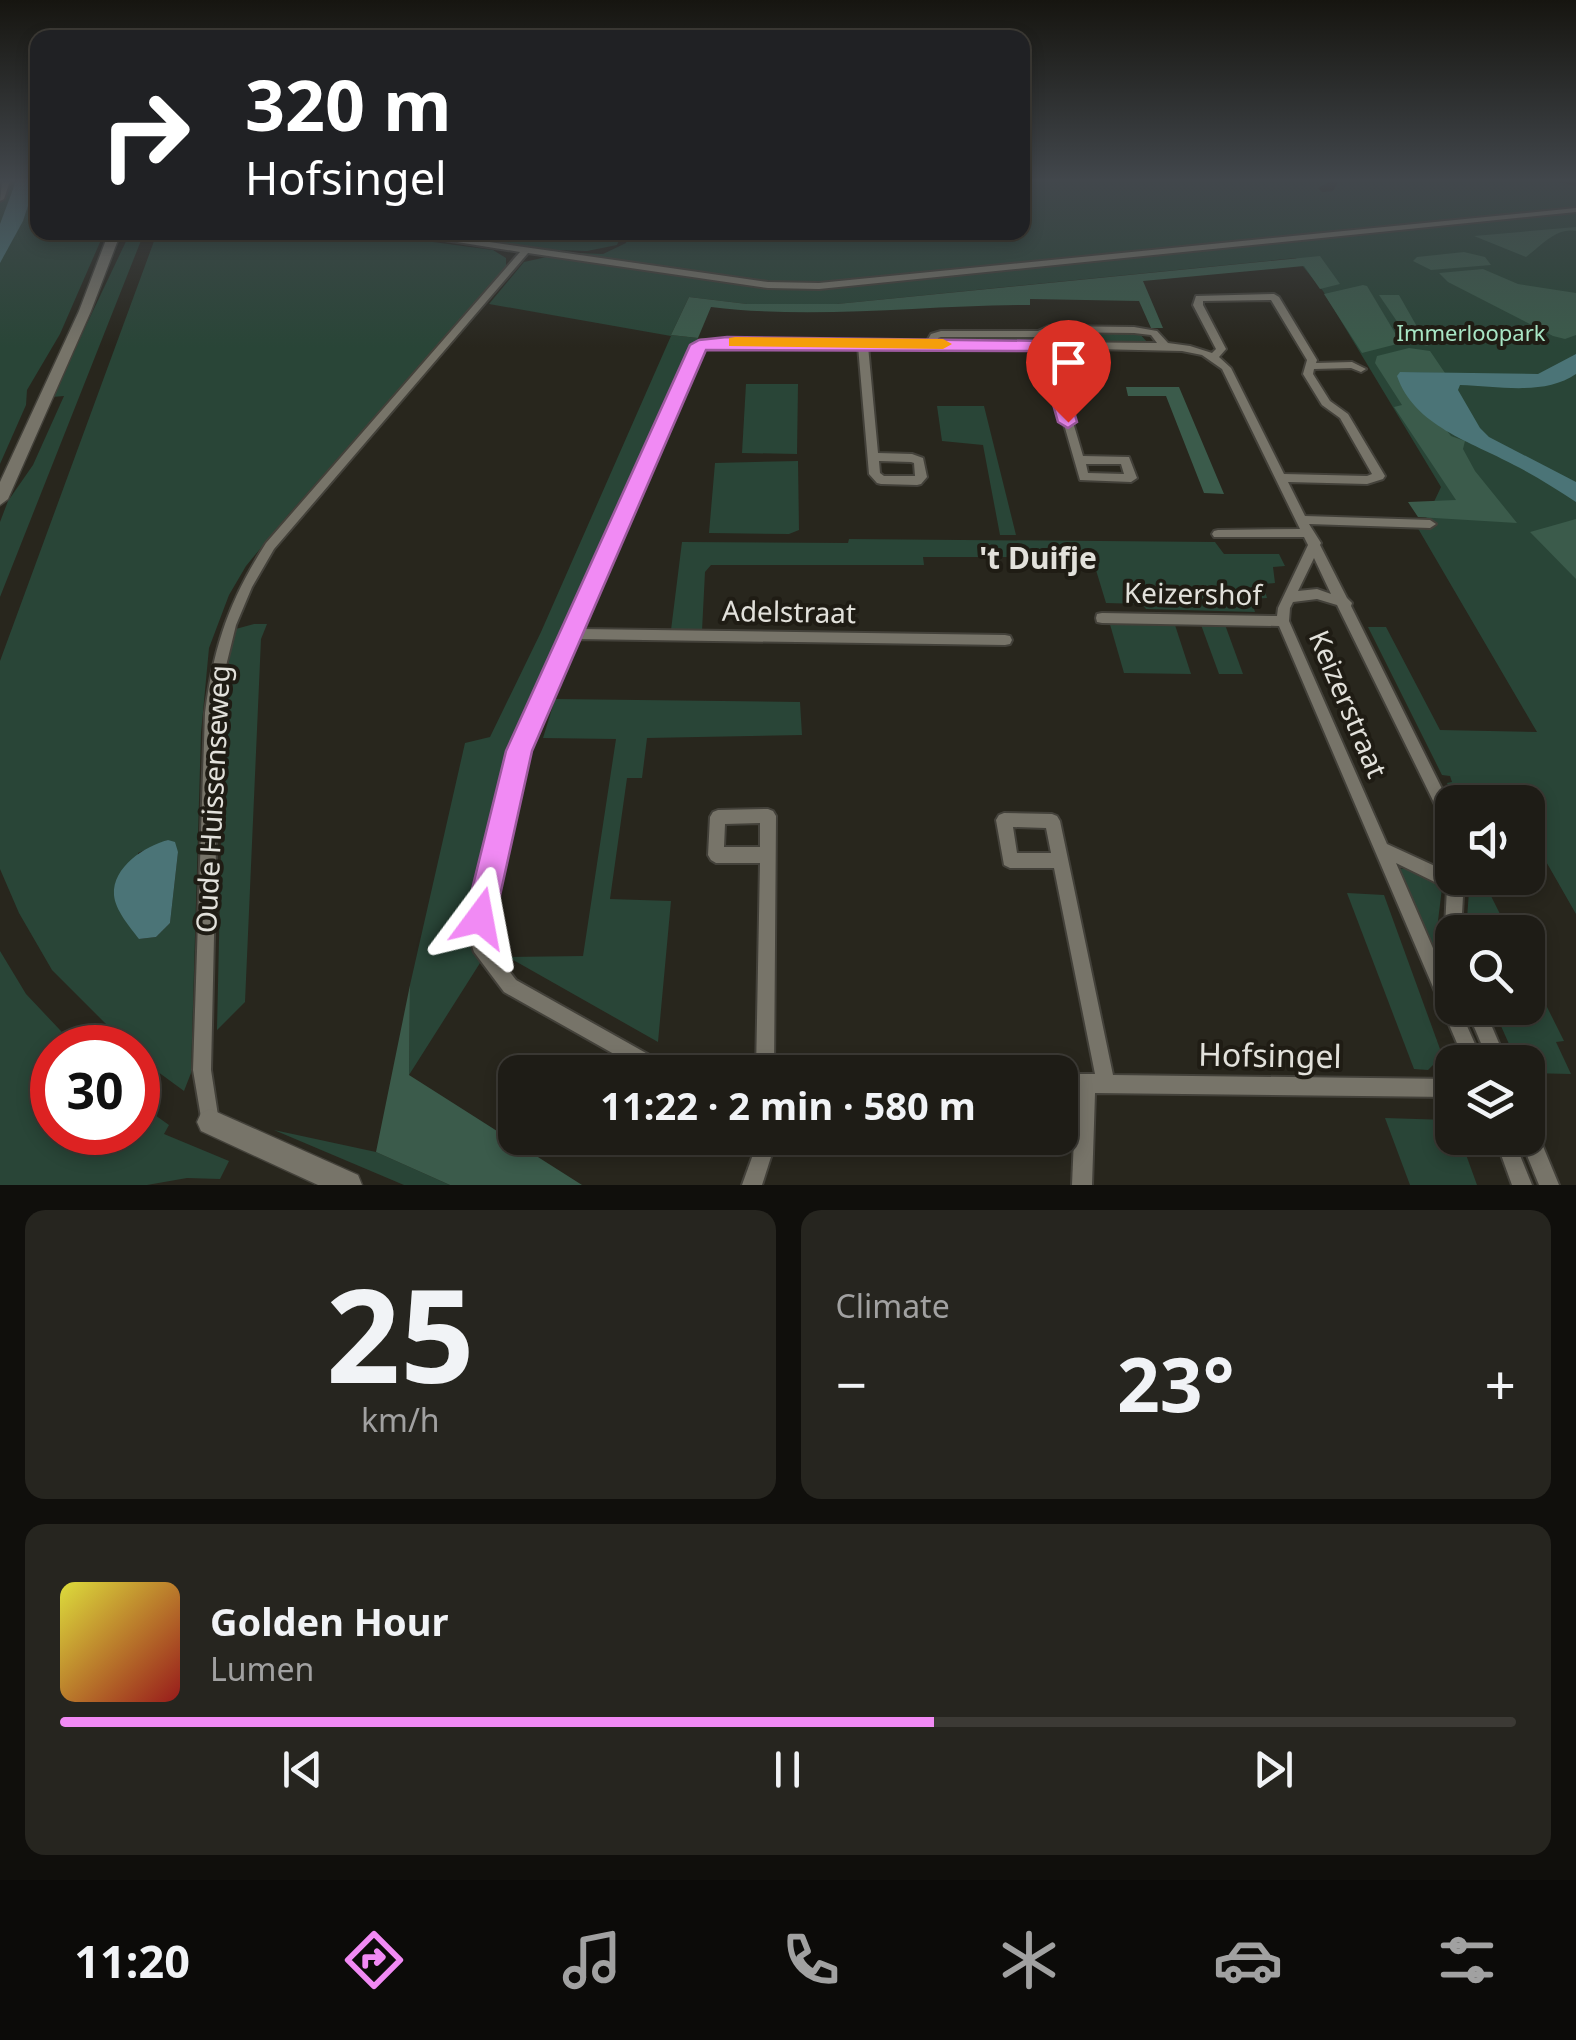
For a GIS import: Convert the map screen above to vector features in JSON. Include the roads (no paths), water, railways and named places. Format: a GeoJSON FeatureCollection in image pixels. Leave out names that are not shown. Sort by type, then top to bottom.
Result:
{"type":"FeatureCollection","features":[{"type":"Feature","properties":{"kind":"main road"},"geometry":{"type":"LineString","coordinates":[[0,499],[85,312],[112,240]]}},
{"type":"Feature","properties":{"kind":"main road","name":"Oude Huissenseweg"},"geometry":{"type":"LineString","coordinates":[[210,1122],[348,1185]]}},
{"type":"Feature","properties":{"kind":"street"},"geometry":{"type":"LineString","coordinates":[[449,240],[768,285],[818,286],[1314,236]]}},
{"type":"Feature","properties":{"kind":"street","name":"Oude Huissenseweg"},"geometry":{"type":"LineString","coordinates":[[210,1122],[202,1070],[212,713],[219,654],[230,616],[245,583],[270,546],[525,252]]}},
{"type":"Feature","properties":{"kind":"street"},"geometry":{"type":"LineString","coordinates":[[1215,356],[1222,349],[1198,305],[1199,298],[1274,297],[1312,360],[1308,374],[1326,403],[1344,416],[1379,476],[1367,480],[1282,478]]}},
{"type":"Feature","properties":{"kind":"street"},"geometry":{"type":"LineString","coordinates":[[931,344],[934,336],[941,334],[1040,334],[1049,328],[1154,333],[1165,346]]}},
{"type":"Feature","properties":{"kind":"street"},"geometry":{"type":"LineString","coordinates":[[863,343],[873,457]]}},
{"type":"Feature","properties":{"kind":"street"},"geometry":{"type":"LineString","coordinates":[[633,1055],[510,986],[480,946],[480,918],[519,751],[699,345],[1194,348],[1215,356],[1226,368],[1312,538],[1218,534]]}},
{"type":"Feature","properties":{"kind":"street"},"geometry":{"type":"LineString","coordinates":[[1046,346],[1079,460]]}},
{"type":"Feature","properties":{"kind":"street"},"geometry":{"type":"LineString","coordinates":[[1310,366],[1352,365],[1361,369]]}},
{"type":"Feature","properties":{"kind":"street"},"geometry":{"type":"LineString","coordinates":[[1303,520],[1430,524]]}},
{"type":"Feature","properties":{"kind":"street","name":"Keizerstraat"},"geometry":{"type":"LineString","coordinates":[[1312,538],[1283,621],[1467,1045]]}},
{"type":"Feature","properties":{"kind":"street","name":"Keizerstraat"},"geometry":{"type":"LineString","coordinates":[[1312,538],[1435,789]]}},
{"type":"Feature","properties":{"kind":"street","name":"Keizershof"},"geometry":{"type":"LineString","coordinates":[[1290,598],[1316,594],[1346,603]]}},
{"type":"Feature","properties":{"kind":"street","name":"Keizershof"},"geometry":{"type":"LineString","coordinates":[[1102,618],[1283,621]]}},
{"type":"Feature","properties":{"kind":"street","name":"Adelstraat"},"geometry":{"type":"LineString","coordinates":[[572,634],[1006,640]]}},
{"type":"Feature","properties":{"kind":"street"},"geometry":{"type":"LineString","coordinates":[[1380,848],[1435,871]]}},
{"type":"Feature","properties":{"kind":"street"},"geometry":{"type":"LineString","coordinates":[[765,1055],[768,855]]}},
{"type":"Feature","properties":{"kind":"street"},"geometry":{"type":"LineString","coordinates":[[1060,861],[1096,1083],[1082,1185]]}},
{"type":"Feature","properties":{"kind":"street","name":"Hofsingel"},"geometry":{"type":"LineString","coordinates":[[1078,1082],[1435,1088]]}},
{"type":"Feature","properties":{"kind":"street"},"geometry":{"type":"LineString","coordinates":[[752,1185],[762,1155]]}},
{"type":"Feature","properties":{"kind":"street"},"geometry":{"type":"LineString","coordinates":[[1511,1155],[1522,1185]]}},
{"type":"Feature","properties":{"kind":"street"},"geometry":{"type":"LineString","coordinates":[[1537,1155],[1549,1185]]}},
{"type":"Feature","properties":{"kind":"water"},"geometry":{"type":"Polygon","coordinates":[[[0,236],[15,236],[0,263],[0,236]]]}},
{"type":"Feature","properties":{"kind":"water"},"geometry":{"type":"Polygon","coordinates":[[[1576,354],[1576,374],[1550,385],[1460,385],[1458,390],[1489,437],[1576,482],[1576,502],[1430,420],[1405,393],[1397,376],[1400,372],[1538,374],[1576,354]]]}},
{"type":"Feature","properties":{"kind":"water"},"geometry":{"type":"Polygon","coordinates":[[[168,840],[175,842],[178,852],[170,923],[156,937],[139,939],[117,907],[115,885],[132,859],[168,840]]]}},
{"type":"Feature","properties":{"kind":"district","name":"'t Duifje"},"geometry":{"type":"Point","coordinates":[1038,559]}},
{"type":"Feature","properties":{"kind":"park label","name":"Immerloopark"},"geometry":{"type":"Point","coordinates":[1471,333]}}]}
